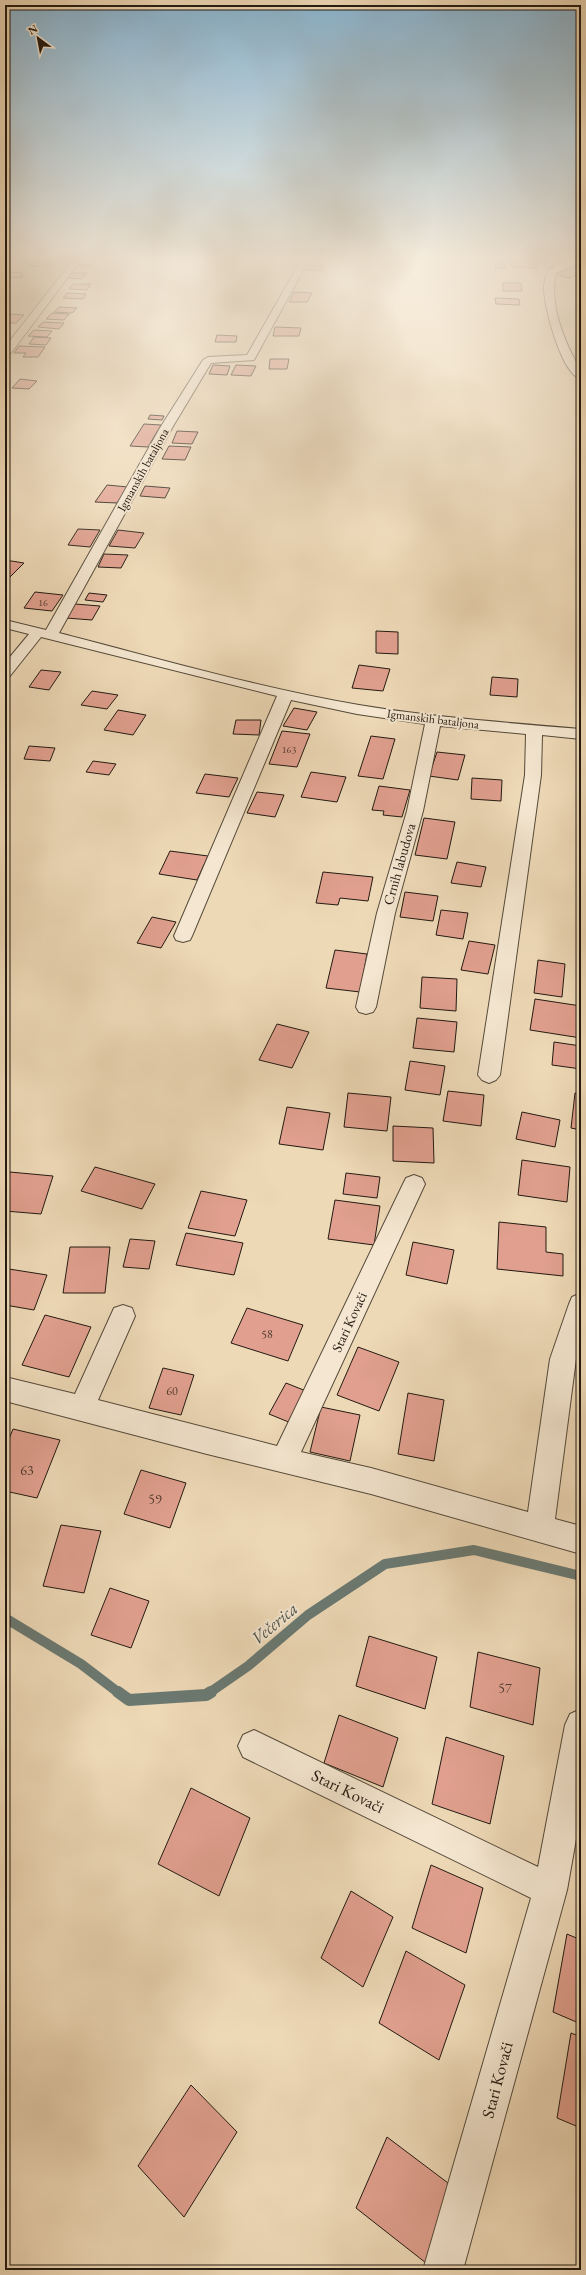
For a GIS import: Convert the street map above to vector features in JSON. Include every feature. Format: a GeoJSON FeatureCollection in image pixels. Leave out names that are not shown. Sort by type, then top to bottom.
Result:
{"type":"FeatureCollection","features":[{"type":"Feature","properties":{"kind":"street","name":"Igmanskih bataljona"},"geometry":{"type":"LineString","coordinates":[[43,634],[207,361]]}},
{"type":"Feature","properties":{"kind":"street"},"geometry":{"type":"LineString","coordinates":[[570,361],[581,376]]}},
{"type":"Feature","properties":{"kind":"street","name":"Igmanskih bataljona"},"geometry":{"type":"LineString","coordinates":[[5,624],[286,694],[432,721],[581,734]]}},
{"type":"Feature","properties":{"kind":"street"},"geometry":{"type":"LineString","coordinates":[[5,673],[43,634]]}},
{"type":"Feature","properties":{"kind":"street"},"geometry":{"type":"LineString","coordinates":[[183,936],[286,694]]}},
{"type":"Feature","properties":{"kind":"street","name":"Crnih labudova"},"geometry":{"type":"LineString","coordinates":[[366,1007],[386,913],[415,811],[432,721]]}},
{"type":"Feature","properties":{"kind":"street"},"geometry":{"type":"LineString","coordinates":[[489,1075],[533,775],[534,730]]}},
{"type":"Feature","properties":{"kind":"street","name":"Stari Kovači"},"geometry":{"type":"LineString","coordinates":[[284,1460],[414,1184]]}},
{"type":"Feature","properties":{"kind":"street"},"geometry":{"type":"LineString","coordinates":[[540,1528],[563,1359],[581,1304]]}},
{"type":"Feature","properties":{"kind":"street"},"geometry":{"type":"LineString","coordinates":[[82,1408],[123,1316]]}},
{"type":"Feature","properties":{"kind":"street"},"geometry":{"type":"LineString","coordinates":[[5,1389],[207,1442],[371,1481],[581,1540]]}},
{"type":"Feature","properties":{"kind":"street","name":"Stari Kovači"},"geometry":{"type":"LineString","coordinates":[[443,2270],[550,1890],[581,1725]]}},
{"type":"Feature","properties":{"kind":"street","name":"Stari Kovači"},"geometry":{"type":"LineString","coordinates":[[254,1746],[550,1890]]}},
{"type":"Feature","properties":{"kind":"building"},"geometry":{"type":"Polygon","coordinates":[[[270,361],[289,361],[287,369],[269,369],[270,361]]]}},
{"type":"Feature","properties":{"kind":"building"},"geometry":{"type":"Polygon","coordinates":[[[213,365],[230,366],[227,375],[209,374],[213,365]]]}},
{"type":"Feature","properties":{"kind":"building"},"geometry":{"type":"Polygon","coordinates":[[[236,365],[256,366],[251,376],[231,375],[236,365]]]}},
{"type":"Feature","properties":{"kind":"building"},"geometry":{"type":"Polygon","coordinates":[[[20,379],[37,381],[29,389],[12,388],[20,379]]]}},
{"type":"Feature","properties":{"kind":"building"},"geometry":{"type":"Polygon","coordinates":[[[150,415],[164,416],[162,420],[148,419],[150,415]]]}},
{"type":"Feature","properties":{"kind":"building"},"geometry":{"type":"Polygon","coordinates":[[[144,424],[161,425],[148,447],[130,446],[144,424]]]}},
{"type":"Feature","properties":{"kind":"building"},"geometry":{"type":"Polygon","coordinates":[[[177,431],[198,432],[192,444],[172,443],[177,431]]]}},
{"type":"Feature","properties":{"kind":"building"},"geometry":{"type":"Polygon","coordinates":[[[169,446],[191,447],[185,460],[162,459],[169,446]]]}},
{"type":"Feature","properties":{"kind":"building"},"geometry":{"type":"Polygon","coordinates":[[[107,485],[128,487],[117,503],[95,502],[107,485]]]}},
{"type":"Feature","properties":{"kind":"building"},"geometry":{"type":"Polygon","coordinates":[[[145,486],[170,488],[165,498],[140,496],[145,486]]]}},
{"type":"Feature","properties":{"kind":"building"},"geometry":{"type":"Polygon","coordinates":[[[78,529],[100,530],[90,547],[68,545],[78,529]]]}},
{"type":"Feature","properties":{"kind":"building"},"geometry":{"type":"Polygon","coordinates":[[[118,530],[144,533],[135,548],[109,546],[118,530]]]}},
{"type":"Feature","properties":{"kind":"building"},"geometry":{"type":"Polygon","coordinates":[[[104,554],[128,555],[121,568],[98,567],[104,554]]]}},
{"type":"Feature","properties":{"kind":"building"},"geometry":{"type":"Polygon","coordinates":[[[5,560],[24,563],[9,578],[5,577],[5,560]]]}},
{"type":"Feature","properties":{"kind":"building"},"geometry":{"type":"Polygon","coordinates":[[[35,592],[63,595],[52,611],[24,608],[35,592]]]}},
{"type":"Feature","properties":{"kind":"building"},"geometry":{"type":"Polygon","coordinates":[[[89,593],[107,595],[103,602],[85,600],[89,593]]]}},
{"type":"Feature","properties":{"kind":"building"},"geometry":{"type":"Polygon","coordinates":[[[75,604],[100,606],[92,620],[66,618],[75,604]]]}},
{"type":"Feature","properties":{"kind":"building"},"geometry":{"type":"Polygon","coordinates":[[[376,631],[398,632],[398,654],[376,653],[376,631]]]}},
{"type":"Feature","properties":{"kind":"building"},"geometry":{"type":"Polygon","coordinates":[[[359,665],[390,669],[383,691],[352,688],[359,665]]]}},
{"type":"Feature","properties":{"kind":"building"},"geometry":{"type":"Polygon","coordinates":[[[41,670],[61,672],[49,690],[29,687],[41,670]]]}},
{"type":"Feature","properties":{"kind":"building"},"geometry":{"type":"Polygon","coordinates":[[[492,677],[518,679],[517,697],[490,695],[492,677]]]}},
{"type":"Feature","properties":{"kind":"building"},"geometry":{"type":"Polygon","coordinates":[[[92,691],[118,695],[107,709],[81,705],[92,691]]]}},
{"type":"Feature","properties":{"kind":"building"},"geometry":{"type":"Polygon","coordinates":[[[294,708],[317,712],[307,730],[283,726],[294,708]]]}},
{"type":"Feature","properties":{"kind":"building"},"geometry":{"type":"Polygon","coordinates":[[[118,710],[146,715],[133,735],[104,730],[118,710]]]}},
{"type":"Feature","properties":{"kind":"building"},"geometry":{"type":"Polygon","coordinates":[[[236,720],[261,720],[259,735],[233,734],[236,720]]]}},
{"type":"Feature","properties":{"kind":"building"},"geometry":{"type":"Polygon","coordinates":[[[282,731],[310,734],[297,767],[269,764],[282,731]]]}},
{"type":"Feature","properties":{"kind":"building"},"geometry":{"type":"Polygon","coordinates":[[[371,736],[395,739],[383,779],[358,776],[371,736]]]}},
{"type":"Feature","properties":{"kind":"building"},"geometry":{"type":"Polygon","coordinates":[[[29,746],[55,748],[50,761],[24,759],[29,746]]]}},
{"type":"Feature","properties":{"kind":"building"},"geometry":{"type":"Polygon","coordinates":[[[437,752],[465,755],[458,780],[429,776],[437,752]]]}},
{"type":"Feature","properties":{"kind":"building"},"geometry":{"type":"Polygon","coordinates":[[[93,761],[116,764],[109,775],[86,772],[93,761]]]}},
{"type":"Feature","properties":{"kind":"building"},"geometry":{"type":"Polygon","coordinates":[[[311,772],[346,777],[337,802],[301,797],[311,772]]]}},
{"type":"Feature","properties":{"kind":"building"},"geometry":{"type":"Polygon","coordinates":[[[205,774],[238,778],[229,797],[196,793],[205,774]]]}},
{"type":"Feature","properties":{"kind":"building"},"geometry":{"type":"Polygon","coordinates":[[[472,778],[502,780],[501,801],[471,799],[472,778]]]}},
{"type":"Feature","properties":{"kind":"building"},"geometry":{"type":"Polygon","coordinates":[[[379,786],[410,790],[402,817],[383,815],[384,811],[372,810],[379,786]]]}},
{"type":"Feature","properties":{"kind":"building"},"geometry":{"type":"Polygon","coordinates":[[[257,792],[284,795],[275,817],[247,813],[257,792]]]}},
{"type":"Feature","properties":{"kind":"building"},"geometry":{"type":"Polygon","coordinates":[[[424,818],[455,822],[447,859],[415,855],[424,818]]]}},
{"type":"Feature","properties":{"kind":"building"},"geometry":{"type":"Polygon","coordinates":[[[170,851],[208,856],[197,880],[159,874],[170,851]]]}},
{"type":"Feature","properties":{"kind":"building"},"geometry":{"type":"Polygon","coordinates":[[[457,862],[486,867],[481,887],[451,883],[457,862]]]}},
{"type":"Feature","properties":{"kind":"building"},"geometry":{"type":"Polygon","coordinates":[[[323,872],[373,877],[368,901],[340,898],[338,905],[316,903],[323,872]]]}},
{"type":"Feature","properties":{"kind":"building"},"geometry":{"type":"Polygon","coordinates":[[[405,892],[438,896],[433,921],[400,917],[405,892]]]}},
{"type":"Feature","properties":{"kind":"building"},"geometry":{"type":"Polygon","coordinates":[[[441,910],[468,913],[463,939],[436,935],[441,910]]]}},
{"type":"Feature","properties":{"kind":"building"},"geometry":{"type":"Polygon","coordinates":[[[152,917],[176,922],[161,948],[137,943],[152,917]]]}},
{"type":"Feature","properties":{"kind":"building"},"geometry":{"type":"Polygon","coordinates":[[[469,941],[495,945],[488,974],[461,970],[469,941]]]}},
{"type":"Feature","properties":{"kind":"building"},"geometry":{"type":"Polygon","coordinates":[[[335,950],[367,954],[360,992],[326,988],[335,950]]]}},
{"type":"Feature","properties":{"kind":"building"},"geometry":{"type":"Polygon","coordinates":[[[538,960],[565,964],[562,997],[534,993],[538,960]]]}},
{"type":"Feature","properties":{"kind":"building"},"geometry":{"type":"Polygon","coordinates":[[[422,977],[457,979],[456,1011],[420,1008],[422,977]]]}},
{"type":"Feature","properties":{"kind":"building"},"geometry":{"type":"Polygon","coordinates":[[[535,999],[581,1006],[581,1038],[530,1030],[535,999]]]}},
{"type":"Feature","properties":{"kind":"building"},"geometry":{"type":"Polygon","coordinates":[[[417,1018],[457,1022],[454,1052],[413,1048],[417,1018]]]}},
{"type":"Feature","properties":{"kind":"building"},"geometry":{"type":"Polygon","coordinates":[[[277,1024],[309,1032],[292,1068],[259,1060],[277,1024]]]}},
{"type":"Feature","properties":{"kind":"building"},"geometry":{"type":"Polygon","coordinates":[[[554,1042],[581,1046],[581,1069],[552,1065],[554,1042]]]}},
{"type":"Feature","properties":{"kind":"building"},"geometry":{"type":"Polygon","coordinates":[[[410,1061],[445,1066],[440,1095],[405,1090],[410,1061]]]}},
{"type":"Feature","properties":{"kind":"building"},"geometry":{"type":"Polygon","coordinates":[[[448,1091],[484,1095],[481,1126],[443,1121],[448,1091]]]}},
{"type":"Feature","properties":{"kind":"building"},"geometry":{"type":"Polygon","coordinates":[[[348,1093],[391,1097],[387,1131],[344,1127],[348,1093]]]}},
{"type":"Feature","properties":{"kind":"building"},"geometry":{"type":"Polygon","coordinates":[[[575,1093],[581,1094],[581,1130],[571,1128],[575,1093]]]}},
{"type":"Feature","properties":{"kind":"building"},"geometry":{"type":"Polygon","coordinates":[[[287,1107],[330,1113],[323,1150],[279,1144],[287,1107]]]}},
{"type":"Feature","properties":{"kind":"building"},"geometry":{"type":"Polygon","coordinates":[[[522,1112],[560,1120],[555,1147],[516,1139],[522,1112]]]}},
{"type":"Feature","properties":{"kind":"building"},"geometry":{"type":"Polygon","coordinates":[[[393,1126],[433,1128],[434,1163],[393,1161],[393,1126]]]}},
{"type":"Feature","properties":{"kind":"building"},"geometry":{"type":"Polygon","coordinates":[[[522,1160],[570,1167],[567,1202],[518,1195],[522,1160]]]}},
{"type":"Feature","properties":{"kind":"building"},"geometry":{"type":"Polygon","coordinates":[[[95,1167],[155,1184],[142,1209],[81,1191],[95,1167]]]}},
{"type":"Feature","properties":{"kind":"building"},"geometry":{"type":"Polygon","coordinates":[[[10,1172],[53,1176],[41,1214],[5,1211],[5,1188],[10,1172]]]}},
{"type":"Feature","properties":{"kind":"building"},"geometry":{"type":"Polygon","coordinates":[[[346,1173],[380,1177],[377,1198],[343,1194],[346,1173]]]}},
{"type":"Feature","properties":{"kind":"building"},"geometry":{"type":"Polygon","coordinates":[[[201,1191],[247,1200],[235,1236],[188,1228],[201,1191]]]}},
{"type":"Feature","properties":{"kind":"building"},"geometry":{"type":"Polygon","coordinates":[[[335,1200],[380,1206],[374,1245],[328,1239],[335,1200]]]}},
{"type":"Feature","properties":{"kind":"building"},"geometry":{"type":"Polygon","coordinates":[[[499,1222],[546,1227],[546,1252],[563,1254],[563,1276],[497,1269],[499,1222]]]}},
{"type":"Feature","properties":{"kind":"building"},"geometry":{"type":"Polygon","coordinates":[[[186,1233],[243,1243],[234,1275],[176,1265],[186,1233]]]}},
{"type":"Feature","properties":{"kind":"building"},"geometry":{"type":"Polygon","coordinates":[[[130,1239],[155,1241],[149,1269],[123,1267],[130,1239]]]}},
{"type":"Feature","properties":{"kind":"building"},"geometry":{"type":"Polygon","coordinates":[[[413,1242],[454,1250],[447,1284],[406,1275],[413,1242]]]}},
{"type":"Feature","properties":{"kind":"building"},"geometry":{"type":"Polygon","coordinates":[[[70,1247],[110,1247],[105,1293],[63,1293],[70,1247]]]}},
{"type":"Feature","properties":{"kind":"building"},"geometry":{"type":"Polygon","coordinates":[[[9,1269],[47,1275],[34,1310],[5,1305],[5,1279],[9,1269]]]}},
{"type":"Feature","properties":{"kind":"building"},"geometry":{"type":"Polygon","coordinates":[[[247,1308],[303,1325],[288,1361],[231,1343],[247,1308]]]}},
{"type":"Feature","properties":{"kind":"building"},"geometry":{"type":"Polygon","coordinates":[[[45,1315],[91,1327],[69,1377],[22,1365],[45,1315]]]}},
{"type":"Feature","properties":{"kind":"building"},"geometry":{"type":"Polygon","coordinates":[[[358,1347],[399,1362],[379,1411],[337,1395],[358,1347]]]}},
{"type":"Feature","properties":{"kind":"building"},"geometry":{"type":"Polygon","coordinates":[[[163,1368],[194,1375],[181,1415],[149,1408],[163,1368]]]}},
{"type":"Feature","properties":{"kind":"building"},"geometry":{"type":"Polygon","coordinates":[[[286,1383],[306,1391],[291,1423],[269,1414],[286,1383]]]}},
{"type":"Feature","properties":{"kind":"building"},"geometry":{"type":"Polygon","coordinates":[[[408,1393],[444,1400],[434,1461],[398,1454],[408,1393]]]}},
{"type":"Feature","properties":{"kind":"building"},"geometry":{"type":"Polygon","coordinates":[[[321,1407],[360,1415],[350,1461],[310,1452],[321,1407]]]}},
{"type":"Feature","properties":{"kind":"building"},"geometry":{"type":"Polygon","coordinates":[[[13,1429],[60,1440],[37,1498],[5,1491],[5,1449],[13,1429]]]}},
{"type":"Feature","properties":{"kind":"building"},"geometry":{"type":"Polygon","coordinates":[[[141,1470],[186,1483],[170,1528],[124,1514],[141,1470]]]}},
{"type":"Feature","properties":{"kind":"building"},"geometry":{"type":"Polygon","coordinates":[[[61,1525],[101,1531],[84,1593],[43,1586],[61,1525]]]}},
{"type":"Feature","properties":{"kind":"building"},"geometry":{"type":"Polygon","coordinates":[[[110,1588],[149,1601],[131,1648],[91,1635],[110,1588]]]}},
{"type":"Feature","properties":{"kind":"building"},"geometry":{"type":"Polygon","coordinates":[[[369,1636],[437,1657],[425,1709],[356,1686],[369,1636]]]}},
{"type":"Feature","properties":{"kind":"building"},"geometry":{"type":"Polygon","coordinates":[[[478,1652],[540,1668],[533,1725],[470,1707],[478,1652]]]}},
{"type":"Feature","properties":{"kind":"building"},"geometry":{"type":"Polygon","coordinates":[[[339,1715],[398,1738],[383,1787],[324,1763],[339,1715]]]}},
{"type":"Feature","properties":{"kind":"building"},"geometry":{"type":"Polygon","coordinates":[[[446,1737],[504,1756],[490,1824],[432,1804],[446,1737]]]}},
{"type":"Feature","properties":{"kind":"building"},"geometry":{"type":"Polygon","coordinates":[[[191,1788],[250,1818],[219,1896],[158,1864],[191,1788]]]}},
{"type":"Feature","properties":{"kind":"building"},"geometry":{"type":"Polygon","coordinates":[[[431,1865],[483,1888],[466,1953],[412,1928],[431,1865]]]}},
{"type":"Feature","properties":{"kind":"building"},"geometry":{"type":"Polygon","coordinates":[[[351,1891],[393,1917],[363,1987],[321,1958],[351,1891]]]}},
{"type":"Feature","properties":{"kind":"building"},"geometry":{"type":"Polygon","coordinates":[[[567,1934],[581,1940],[581,2024],[553,2012],[567,1934]]]}},
{"type":"Feature","properties":{"kind":"building"},"geometry":{"type":"Polygon","coordinates":[[[406,1951],[465,1985],[439,2060],[379,2023],[406,1951]]]}},
{"type":"Feature","properties":{"kind":"building"},"geometry":{"type":"Polygon","coordinates":[[[571,2033],[581,2037],[581,2128],[557,2118],[571,2033]]]}},
{"type":"Feature","properties":{"kind":"building"},"geometry":{"type":"Polygon","coordinates":[[[191,2085],[237,2132],[184,2217],[138,2166],[191,2085]]]}},
{"type":"Feature","properties":{"kind":"building"},"geometry":{"type":"Polygon","coordinates":[[[387,2137],[456,2189],[426,2263],[356,2208],[387,2137]]]}},
{"type":"Feature","properties":{"kind":"waterway","name":"Večerica"},"geometry":{"type":"LineString","coordinates":[[209,1693],[248,1666],[308,1615],[385,1564],[474,1550],[581,1576]]}},
{"type":"Feature","properties":{"kind":"waterway","name":"Večerica"},"geometry":{"type":"LineString","coordinates":[[5,1618],[81,1664],[119,1693]]}},
{"type":"Feature","properties":{"kind":"waterway","name":"Večerica"},"geometry":{"type":"LineString","coordinates":[[118,1692],[129,1700],[206,1695],[211,1692]]}}]}
